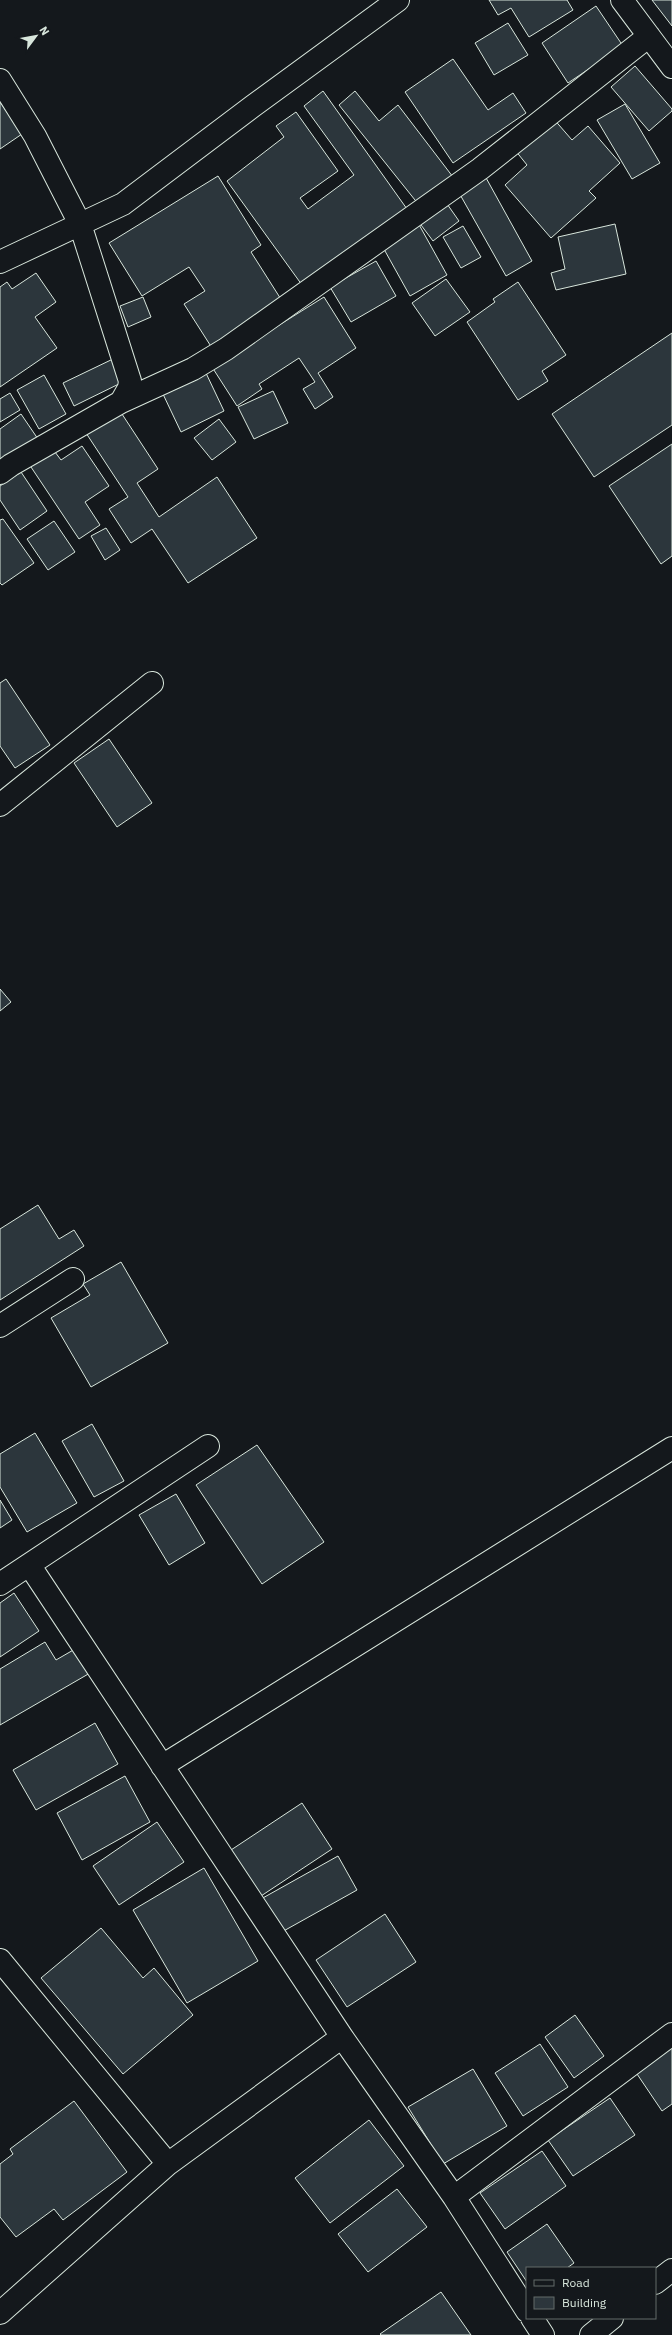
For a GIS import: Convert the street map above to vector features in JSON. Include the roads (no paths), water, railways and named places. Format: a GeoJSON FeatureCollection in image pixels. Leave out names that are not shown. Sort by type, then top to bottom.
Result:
{"type":"FeatureCollection","features":[{"type":"Feature","properties":{"kind":"street"},"geometry":{"type":"LineString","coordinates":[[0,262],[123,204],[253,106],[398,0]]}},
{"type":"Feature","properties":{"kind":"street"},"geometry":{"type":"LineString","coordinates":[[622,0],[672,67]]}},
{"type":"Feature","properties":{"kind":"street"},"geometry":{"type":"LineString","coordinates":[[0,473],[11,465],[121,402],[193,369],[226,349],[480,169],[649,36]]}},
{"type":"Feature","properties":{"kind":"street"},"geometry":{"type":"LineString","coordinates":[[0,80],[35,136],[80,224],[130,381],[129,388],[121,402]]}},
{"type":"Feature","properties":{"kind":"street"},"geometry":{"type":"LineString","coordinates":[[0,805],[152,683]]}},
{"type":"Feature","properties":{"kind":"street"},"geometry":{"type":"LineString","coordinates":[[0,1326],[73,1279]]}},
{"type":"Feature","properties":{"kind":"street"},"geometry":{"type":"LineString","coordinates":[[0,1584],[30,1566],[208,1446]]}},
{"type":"Feature","properties":{"kind":"street"},"geometry":{"type":"LineString","coordinates":[[162,1766],[672,1448]]}},
{"type":"Feature","properties":{"kind":"street"},"geometry":{"type":"LineString","coordinates":[[30,1566],[342,2037],[454,2197],[526,2309]]}},
{"type":"Feature","properties":{"kind":"street"},"geometry":{"type":"LineString","coordinates":[[0,1960],[168,2164]]}},
{"type":"Feature","properties":{"kind":"street"},"geometry":{"type":"LineString","coordinates":[[454,2197],[672,2034]]}},
{"type":"Feature","properties":{"kind":"street"},"geometry":{"type":"LineString","coordinates":[[0,2313],[168,2164],[342,2037]]}},
{"type":"Feature","properties":{"kind":"street"},"geometry":{"type":"LineString","coordinates":[[656,2282],[672,2270]]}},
{"type":"Feature","properties":{"kind":"street"},"geometry":{"type":"LineString","coordinates":[[533,2319],[543,2335]]}},
{"type":"Feature","properties":{"kind":"street"},"geometry":{"type":"LineString","coordinates":[[591,2335],[611,2319]]}}]}
